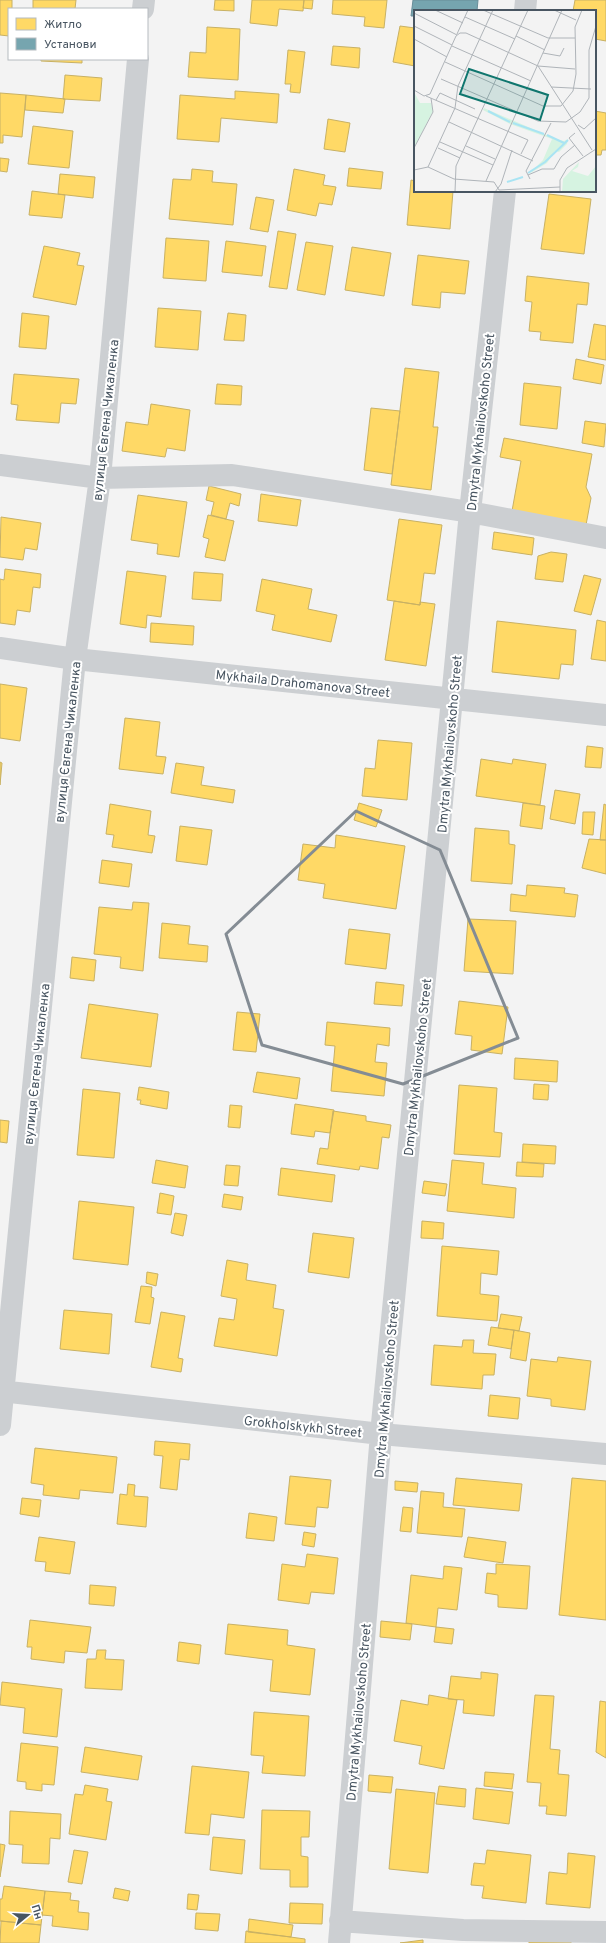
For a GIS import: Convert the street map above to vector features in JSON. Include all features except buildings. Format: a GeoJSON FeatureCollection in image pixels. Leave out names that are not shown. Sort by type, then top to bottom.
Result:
{"type":"FeatureCollection","features":[{"type":"Feature","properties":{"kind":"street"},"geometry":{"type":"LineString","coordinates":[[525,10],[526,0]]}},
{"type":"Feature","properties":{"kind":"street","name":"вулиця Євгена Чикаленка"},"geometry":{"type":"LineString","coordinates":[[0,1425],[2,1392],[75,659],[100,478],[138,60]]}},
{"type":"Feature","properties":{"kind":"street","name":"Dmytra Mykhailovskoho Street"},"geometry":{"type":"LineString","coordinates":[[339,1943],[381,1434],[470,512],[505,192]]}},
{"type":"Feature","properties":{"kind":"street"},"geometry":{"type":"LineString","coordinates":[[0,465],[100,478],[232,475],[470,512],[606,538]]}},
{"type":"Feature","properties":{"kind":"street","name":"Mykhaila Drahomanova Street"},"geometry":{"type":"LineString","coordinates":[[0,648],[75,659],[606,715]]}},
{"type":"Feature","properties":{"kind":"street","name":"Grokholskykh Street"},"geometry":{"type":"LineString","coordinates":[[2,1392],[381,1434],[606,1454]]}},
{"type":"Feature","properties":{"kind":"street"},"geometry":{"type":"LineString","coordinates":[[340,1921],[463,1930],[606,1932]]}},
{"type":"Feature","properties":{"kind":"highlighted area"},"geometry":{"type":"Polygon","coordinates":[[[356,811],[440,850],[518,1038],[403,1084],[262,1045],[226,934],[356,811]]]}}]}
